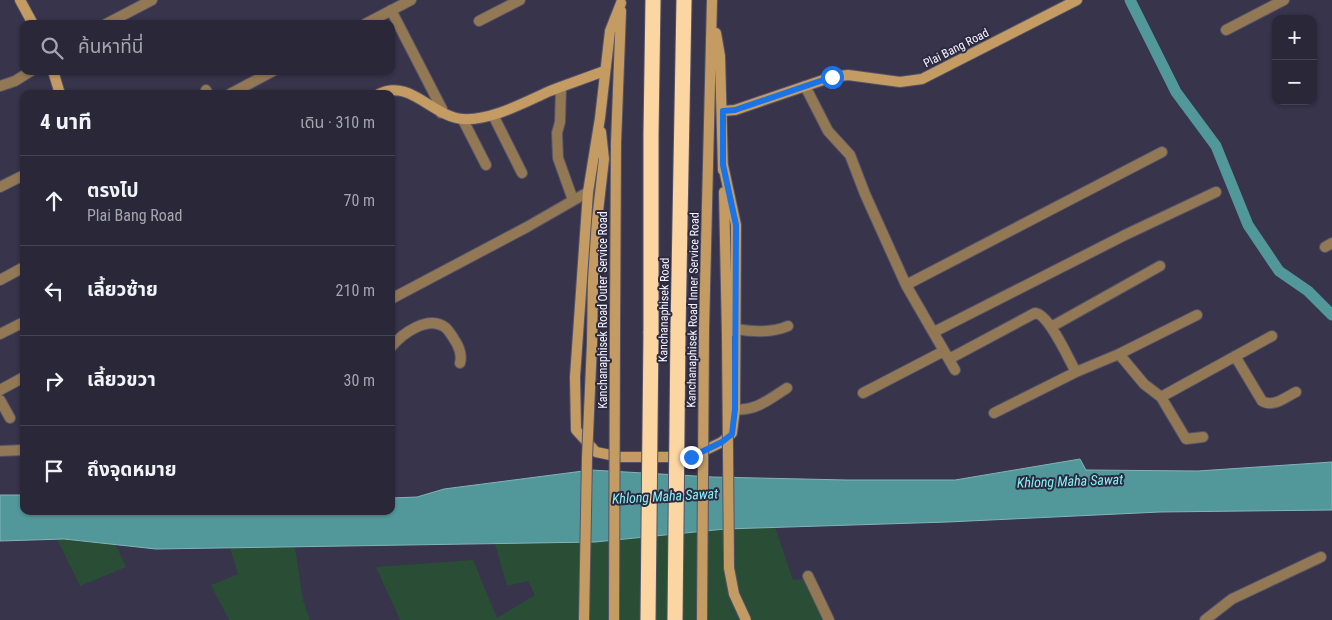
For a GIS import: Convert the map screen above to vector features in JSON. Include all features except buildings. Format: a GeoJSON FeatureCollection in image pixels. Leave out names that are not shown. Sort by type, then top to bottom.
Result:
{"type":"FeatureCollection","features":[{"type":"Feature","properties":{"kind":"highway","name":"Kanchanaphisek Road"},"geometry":{"type":"LineString","coordinates":[[648,620],[653,0]]}},
{"type":"Feature","properties":{"kind":"highway","name":"Kanchanaphisek Road"},"geometry":{"type":"LineString","coordinates":[[675,620],[684,0]]}},
{"type":"Feature","properties":{"kind":"main road"},"geometry":{"type":"LineString","coordinates":[[20,0],[31,20]]}},
{"type":"Feature","properties":{"kind":"main road","name":"Plai Bang Road"},"geometry":{"type":"LineString","coordinates":[[723,111],[735,110],[832,77],[848,75],[900,82],[922,79],[1077,0]]}},
{"type":"Feature","properties":{"kind":"main road"},"geometry":{"type":"LineString","coordinates":[[621,1],[610,31],[600,118],[588,192],[575,377],[576,430],[596,452],[620,457],[691,457],[722,442],[732,434],[735,409],[736,225],[723,165]]}},
{"type":"Feature","properties":{"kind":"main road","name":"Kanchanaphisek Road Outer Service Road"},"geometry":{"type":"LineString","coordinates":[[614,620],[616,143],[620,80],[621,1]]}},
{"type":"Feature","properties":{"kind":"main road"},"geometry":{"type":"LineString","coordinates":[[712,4],[720,56],[723,111],[729,568],[734,594],[746,620]]}},
{"type":"Feature","properties":{"kind":"main road","name":"Kanchanaphisek Road Inner Service Road"},"geometry":{"type":"LineString","coordinates":[[702,620],[704,330],[712,4]]}},
{"type":"Feature","properties":{"kind":"main road"},"geometry":{"type":"LineString","coordinates":[[391,90],[397,89],[408,93],[441,113],[462,120],[486,118],[604,71]]}},
{"type":"Feature","properties":{"kind":"main road"},"geometry":{"type":"LineString","coordinates":[[54,75],[59,90]]}},
{"type":"Feature","properties":{"kind":"main road"},"geometry":{"type":"LineString","coordinates":[[584,620],[587,458],[597,220],[604,159],[600,118]]}},
{"type":"Feature","properties":{"kind":"main road"},"geometry":{"type":"LineString","coordinates":[[707,167],[722,132]]}},
{"type":"Feature","properties":{"kind":"street"},"geometry":{"type":"LineString","coordinates":[[114,20],[152,0]]}},
{"type":"Feature","properties":{"kind":"street"},"geometry":{"type":"LineString","coordinates":[[372,20],[411,0]]}},
{"type":"Feature","properties":{"kind":"street"},"geometry":{"type":"LineString","coordinates":[[479,21],[520,0]]}},
{"type":"Feature","properties":{"kind":"street"},"geometry":{"type":"LineString","coordinates":[[1226,30],[1284,0]]}},
{"type":"Feature","properties":{"kind":"street"},"geometry":{"type":"LineString","coordinates":[[391,10],[442,109],[441,113]]}},
{"type":"Feature","properties":{"kind":"street"},"geometry":{"type":"LineString","coordinates":[[0,86],[15,81],[25,75]]}},
{"type":"Feature","properties":{"kind":"street"},"geometry":{"type":"LineString","coordinates":[[237,90],[266,75]]}},
{"type":"Feature","properties":{"kind":"street"},"geometry":{"type":"LineString","coordinates":[[805,86],[828,131],[850,154],[865,194],[906,284],[955,370]]}},
{"type":"Feature","properties":{"kind":"street"},"geometry":{"type":"LineString","coordinates":[[561,87],[560,122],[557,133],[558,158],[573,200]]}},
{"type":"Feature","properties":{"kind":"street"},"geometry":{"type":"LineString","coordinates":[[493,115],[522,173]]}},
{"type":"Feature","properties":{"kind":"street"},"geometry":{"type":"LineString","coordinates":[[462,120],[486,165]]}},
{"type":"Feature","properties":{"kind":"street"},"geometry":{"type":"LineString","coordinates":[[906,284],[1162,152]]}},
{"type":"Feature","properties":{"kind":"street"},"geometry":{"type":"LineString","coordinates":[[0,187],[20,177]]}},
{"type":"Feature","properties":{"kind":"street"},"geometry":{"type":"LineString","coordinates":[[395,297],[527,227],[588,192]]}},
{"type":"Feature","properties":{"kind":"street"},"geometry":{"type":"LineString","coordinates":[[934,332],[1125,235],[1216,192]]}},
{"type":"Feature","properties":{"kind":"street"},"geometry":{"type":"LineString","coordinates":[[1051,327],[1160,266]]}},
{"type":"Feature","properties":{"kind":"street"},"geometry":{"type":"LineString","coordinates":[[0,280],[20,269]]}},
{"type":"Feature","properties":{"kind":"street"},"geometry":{"type":"LineString","coordinates":[[862,393],[1035,313],[1041,314],[1051,327],[1076,372]]}},
{"type":"Feature","properties":{"kind":"street"},"geometry":{"type":"LineString","coordinates":[[994,413],[1197,315]]}},
{"type":"Feature","properties":{"kind":"street"},"geometry":{"type":"LineString","coordinates":[[0,334],[20,324]]}},
{"type":"Feature","properties":{"kind":"street"},"geometry":{"type":"LineString","coordinates":[[395,343],[408,330],[423,325],[437,324],[446,328],[452,336],[462,358],[460,363]]}},
{"type":"Feature","properties":{"kind":"street"},"geometry":{"type":"LineString","coordinates":[[736,329],[770,331],[780,330],[788,326]]}},
{"type":"Feature","properties":{"kind":"street"},"geometry":{"type":"LineString","coordinates":[[1161,397],[1272,336]]}},
{"type":"Feature","properties":{"kind":"street"},"geometry":{"type":"LineString","coordinates":[[1119,354],[1144,384],[1161,397],[1186,439],[1203,437]]}},
{"type":"Feature","properties":{"kind":"street"},"geometry":{"type":"LineString","coordinates":[[1235,356],[1262,401],[1266,404],[1274,404],[1296,392]]}},
{"type":"Feature","properties":{"kind":"street"},"geometry":{"type":"LineString","coordinates":[[0,390],[20,379]]}},
{"type":"Feature","properties":{"kind":"street"},"geometry":{"type":"LineString","coordinates":[[735,409],[752,409],[788,388]]}},
{"type":"Feature","properties":{"kind":"street"},"geometry":{"type":"LineString","coordinates":[[0,400],[10,418]]}},
{"type":"Feature","properties":{"kind":"street"},"geometry":{"type":"LineString","coordinates":[[0,451],[20,450]]}},
{"type":"Feature","properties":{"kind":"street"},"geometry":{"type":"LineString","coordinates":[[1205,620],[1232,599],[1321,557]]}},
{"type":"Feature","properties":{"kind":"street"},"geometry":{"type":"LineString","coordinates":[[808,576],[829,620]]}},
{"type":"Feature","properties":{"kind":"shaded area"},"geometry":{"type":"Polygon","coordinates":[[[775,527],[793,580],[803,579],[823,620],[400,620],[376,567],[473,560],[497,618],[535,595],[528,581],[507,586],[495,544],[595,542],[725,529],[775,527]]]}},
{"type":"Feature","properties":{"kind":"shaded area"},"geometry":{"type":"Polygon","coordinates":[[[57,539],[116,545],[126,567],[80,586],[57,539]]]}},
{"type":"Feature","properties":{"kind":"shaded area"},"geometry":{"type":"Polygon","coordinates":[[[295,547],[303,600],[310,620],[229,620],[211,585],[238,574],[230,548],[295,547]]]}},
{"type":"Feature","properties":{"kind":"water","name":"Khlong Maha Sawat"},"geometry":{"type":"Polygon","coordinates":[[[1080,459],[1086,470],[1198,471],[1332,462],[1332,510],[1160,512],[948,522],[725,529],[595,542],[156,549],[64,539],[0,541],[0,495],[20,495],[20,515],[395,515],[395,498],[417,497],[444,489],[591,470],[713,477],[955,480],[1080,459]]]}},
{"type":"Feature","properties":{"kind":"waterway"},"geometry":{"type":"LineString","coordinates":[[1130,0],[1176,92],[1216,146],[1248,225],[1279,271],[1308,291],[1332,315]]}},
{"type":"Feature","properties":{"kind":"route"},"geometry":{"type":"LineString","coordinates":[[691,457],[710,449],[732,434],[735,409],[736,225],[723,165],[723,111],[735,110],[832,77]]}}]}
